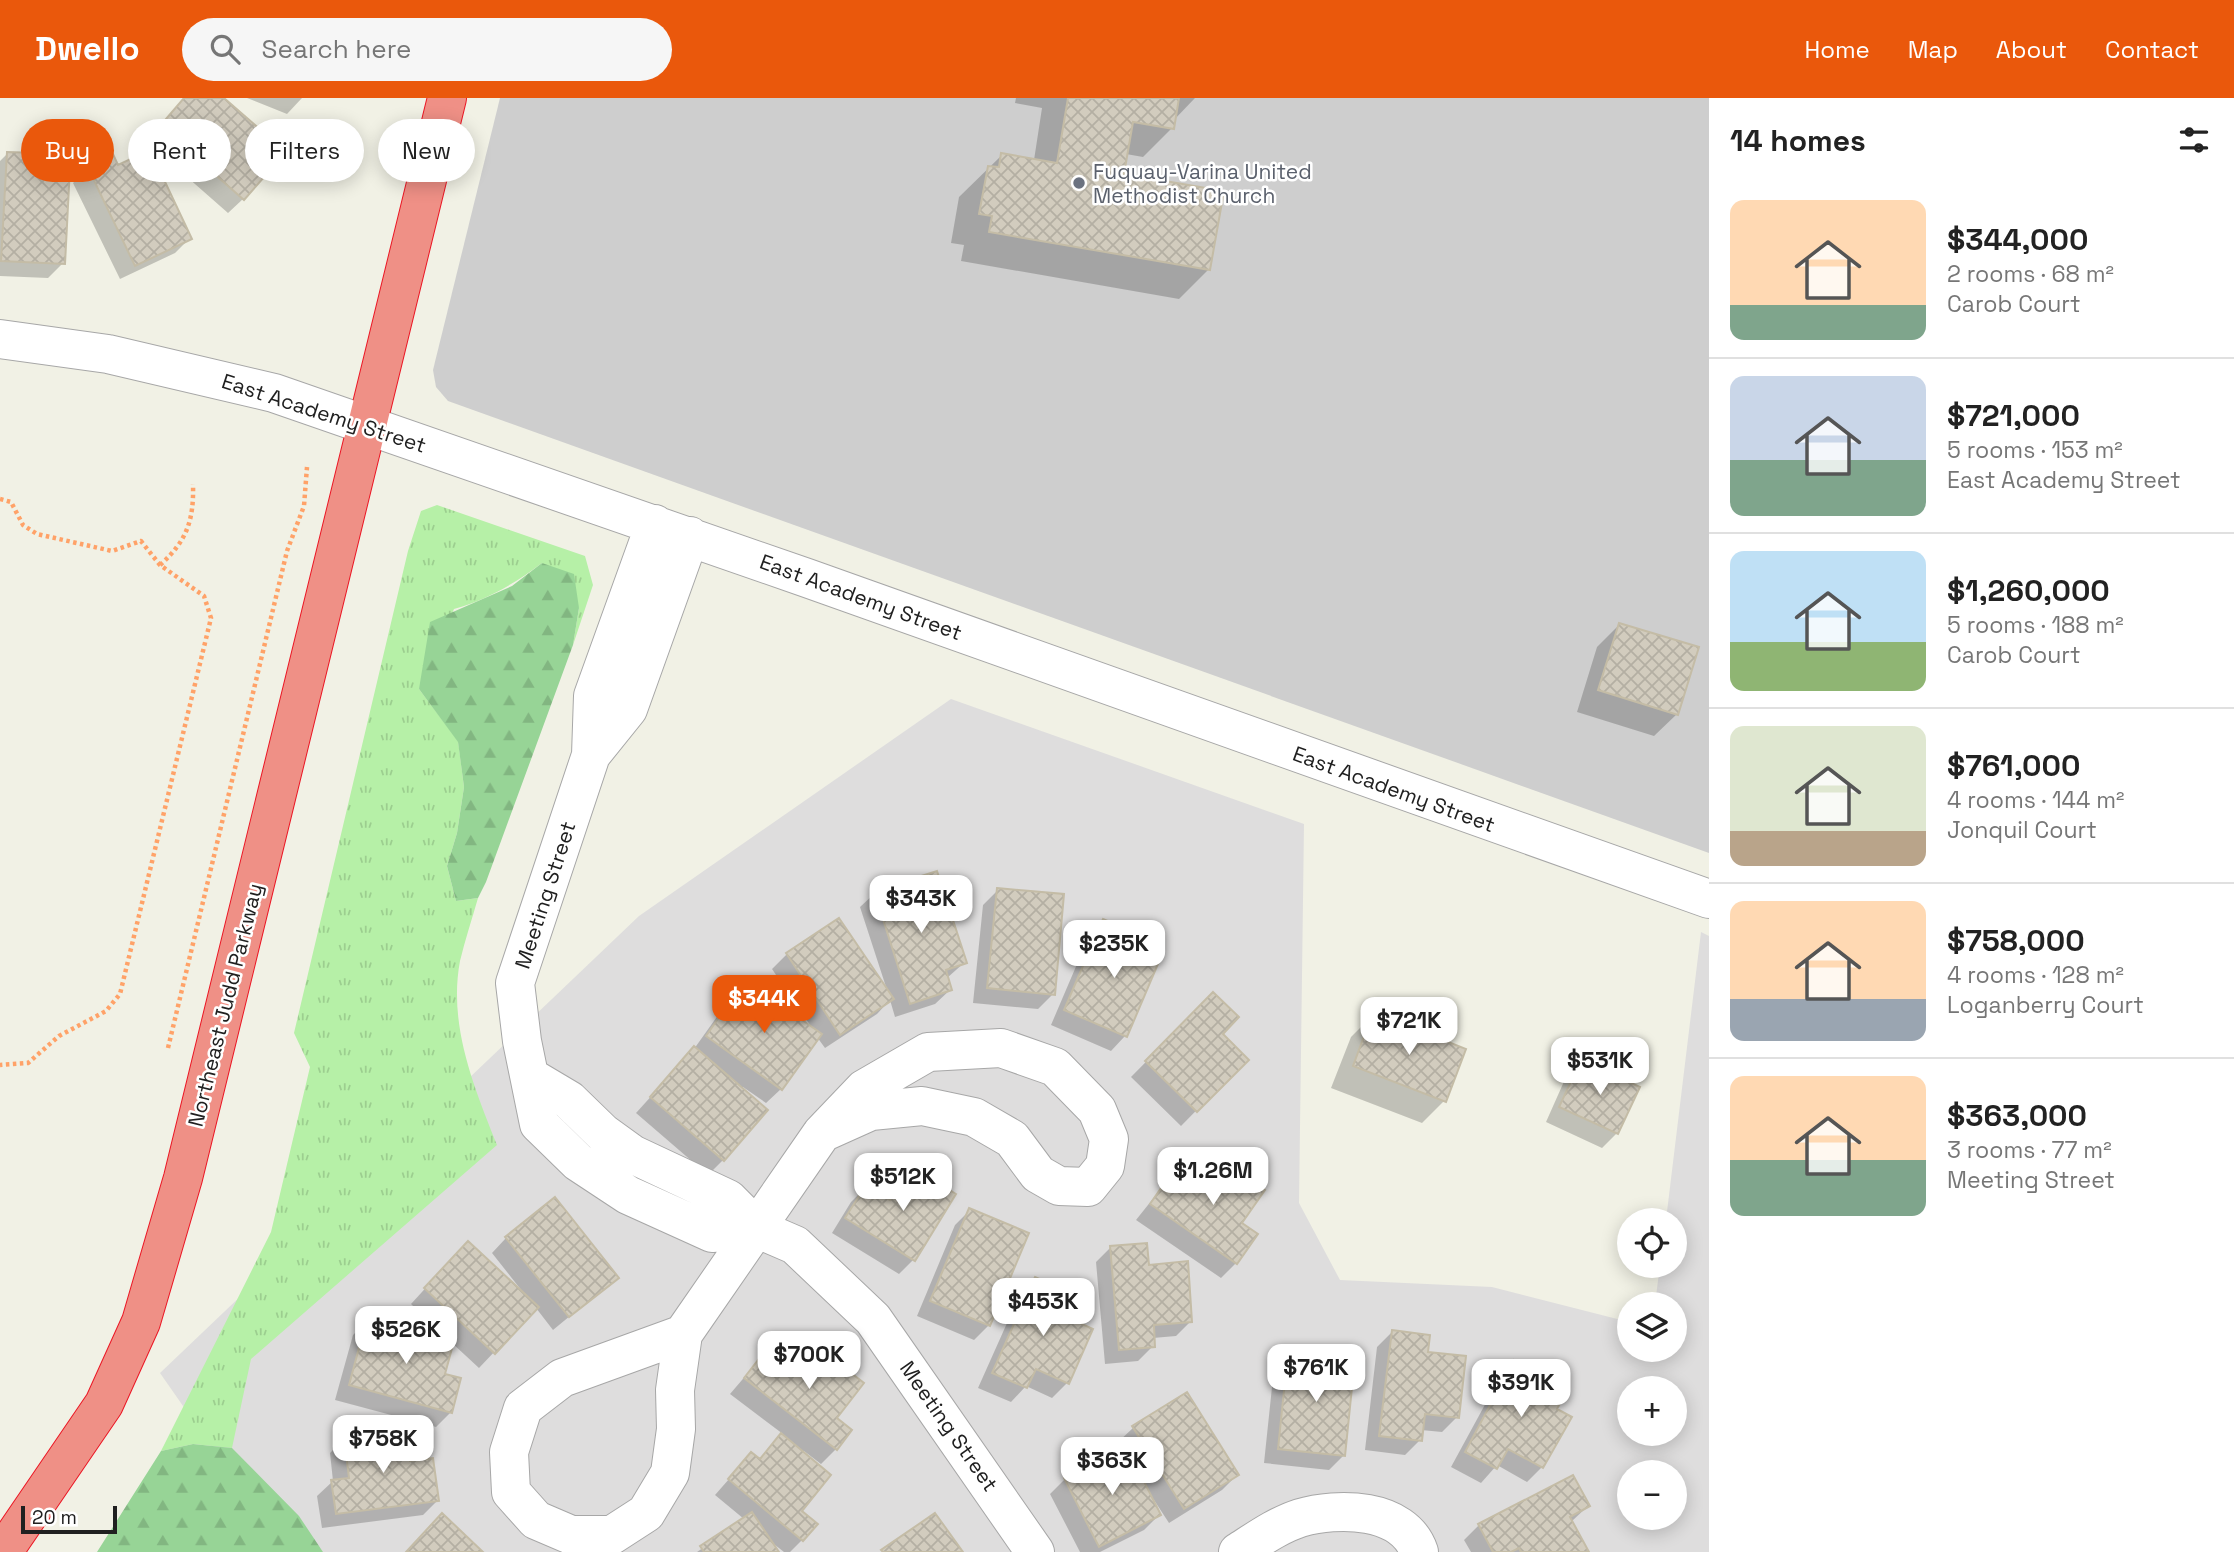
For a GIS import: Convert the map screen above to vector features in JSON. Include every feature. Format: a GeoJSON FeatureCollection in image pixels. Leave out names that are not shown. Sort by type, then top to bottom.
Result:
{"type":"FeatureCollection","features":[{"type":"Feature","properties":{"kind":"highway","name":"Northeast Judd Parkway"},"geometry":{"type":"LineString","coordinates":[[3,1552],[104,1404],[141,1322],[183,1178],[447,98]]}},
{"type":"Feature","properties":{"kind":"street","name":"East Academy Street"},"geometry":{"type":"LineString","coordinates":[[0,339],[108,354],[207,375],[274,393],[673,530],[1709,900]]}},
{"type":"Feature","properties":{"kind":"street","name":"Meeting Street"},"geometry":{"type":"LineString","coordinates":[[673,530],[593,696],[591,755],[515,984],[522,1041],[532,1077],[569,1100],[594,1125],[632,1154],[728,1199],[758,1229],[796,1245],[873,1319],[1035,1552]]}},
{"type":"Feature","properties":{"kind":"street"},"geometry":{"type":"LineString","coordinates":[[683,1334],[562,1378],[523,1408],[509,1452],[511,1492],[536,1520],[571,1535],[612,1535],[646,1513],[670,1473],[676,1429],[675,1390],[683,1334],[822,1133],[864,1089],[928,1052],[1001,1048],[1055,1068],[1097,1110],[1109,1139],[1105,1166],[1088,1187],[1059,1186],[1038,1174],[1012,1139],[974,1118],[922,1106],[871,1111],[822,1133]]}},
{"type":"Feature","properties":{"kind":"street"},"geometry":{"type":"LineString","coordinates":[[1238,1552],[1298,1519],[1334,1512],[1376,1515],[1399,1526],[1416,1543],[1419,1552]]}},
{"type":"Feature","properties":{"kind":"path"},"geometry":{"type":"LineString","coordinates":[[168,1048],[287,551],[304,506],[307,467]]}},
{"type":"Feature","properties":{"kind":"path"},"geometry":{"type":"LineString","coordinates":[[160,565],[178,550],[185,536],[194,504],[193,484]]}},
{"type":"Feature","properties":{"kind":"path"},"geometry":{"type":"LineString","coordinates":[[0,499],[11,502],[23,525],[37,534],[112,551],[141,541],[160,565],[204,596],[211,618],[120,994],[106,1011],[59,1036],[29,1063],[0,1065]]}},
{"type":"Feature","properties":{"kind":"shaded area"},"geometry":{"type":"Polygon","coordinates":[[[500,98],[1709,98],[1709,853],[448,401],[436,387],[433,370],[500,98]]]}},
{"type":"Feature","properties":{"kind":"shaded area"},"geometry":{"type":"Polygon","coordinates":[[[951,699],[1304,824],[1299,1203],[1340,1280],[1492,1287],[1617,1319],[1617,1362],[1687,1362],[1687,1292],[1657,1292],[1658,1278],[1687,1278],[1687,1208],[1667,1208],[1701,932],[1709,936],[1709,1552],[285,1552],[160,1373],[639,916],[951,699]]]}},
{"type":"Feature","properties":{"kind":"green space"},"geometry":{"type":"Polygon","coordinates":[[[437,505],[585,556],[593,585],[573,645],[579,608],[542,563],[500,590],[454,609],[419,689],[458,741],[464,787],[457,833],[447,866],[456,901],[478,898],[460,961],[457,1009],[465,1055],[497,1145],[251,1359],[232,1448],[193,1444],[161,1451],[271,1232],[310,1067],[294,1033],[408,551],[421,511],[437,505]]]}},
{"type":"Feature","properties":{"kind":"green space"},"geometry":{"type":"Polygon","coordinates":[[[542,563],[574,574],[579,608],[573,645],[486,882],[478,898],[456,901],[447,866],[457,833],[464,787],[458,742],[419,689],[430,622],[512,586],[542,563]]]}},
{"type":"Feature","properties":{"kind":"green space"},"geometry":{"type":"Polygon","coordinates":[[[193,1444],[232,1448],[299,1516],[323,1552],[97,1552],[161,1451],[193,1444]]]}},
{"type":"Feature","properties":{"kind":"building"},"geometry":{"type":"Polygon","coordinates":[[[184,98],[224,98],[248,119],[245,119],[245,182],[260,182],[244,200],[224,182],[231,182],[231,119],[166,119],[184,98]]]}},
{"type":"Feature","properties":{"kind":"building","name":"Fuquay-Varina United Methodist Church"},"geometry":{"type":"Polygon","coordinates":[[[1068,98],[1179,98],[1174,129],[1133,122],[1124,174],[1224,191],[1210,270],[989,232],[992,216],[979,214],[988,166],[999,167],[1001,153],[1057,163],[1068,98]]]}},
{"type":"Feature","properties":{"kind":"building"},"geometry":{"type":"Polygon","coordinates":[[[7,152],[21,152],[21,182],[69,182],[65,264],[1,261],[7,152]]]}},
{"type":"Feature","properties":{"kind":"building"},"geometry":{"type":"Polygon","coordinates":[[[114,156],[118,165],[128,160],[128,182],[165,182],[192,239],[135,266],[95,182],[114,182],[114,156]]]}},
{"type":"Feature","properties":{"kind":"building"},"geometry":{"type":"Polygon","coordinates":[[[1619,623],[1699,647],[1678,715],[1598,690],[1619,623]]]}},
{"type":"Feature","properties":{"kind":"building"},"geometry":{"type":"Polygon","coordinates":[[[937,871],[967,963],[946,970],[952,990],[910,1004],[874,891],[937,871]]]}},
{"type":"Feature","properties":{"kind":"building"},"geometry":{"type":"Polygon","coordinates":[[[997,888],[1064,894],[1055,995],[987,988],[997,888]]]}},
{"type":"Feature","properties":{"kind":"building"},"geometry":{"type":"Polygon","coordinates":[[[839,918],[894,999],[840,1035],[786,953],[839,918]]]}},
{"type":"Feature","properties":{"kind":"building"},"geometry":{"type":"Polygon","coordinates":[[[1103,919],[1128,930],[1125,936],[1163,952],[1127,1037],[1064,1010],[1103,919]]]}},
{"type":"Feature","properties":{"kind":"building"},"geometry":{"type":"Polygon","coordinates":[[[745,980],[822,1034],[782,1090],[706,1036],[745,980]]]}},
{"type":"Feature","properties":{"kind":"building"},"geometry":{"type":"Polygon","coordinates":[[[1213,992],[1239,1017],[1223,1034],[1249,1060],[1197,1112],[1145,1061],[1213,992]]]}},
{"type":"Feature","properties":{"kind":"building"},"geometry":{"type":"Polygon","coordinates":[[[1373,1012],[1466,1049],[1446,1102],[1353,1066],[1373,1012]]]}},
{"type":"Feature","properties":{"kind":"building"},"geometry":{"type":"Polygon","coordinates":[[[694,1046],[768,1110],[724,1161],[650,1097],[694,1046]]]}},
{"type":"Feature","properties":{"kind":"building"},"geometry":{"type":"Polygon","coordinates":[[[1581,1060],[1640,1087],[1618,1134],[1559,1107],[1581,1060]]]}},
{"type":"Feature","properties":{"kind":"building"},"geometry":{"type":"Polygon","coordinates":[[[1215,1155],[1265,1190],[1242,1223],[1258,1234],[1237,1264],[1150,1204],[1175,1168],[1196,1183],[1215,1155]]]}},
{"type":"Feature","properties":{"kind":"building"},"geometry":{"type":"Polygon","coordinates":[[[911,1166],[956,1194],[915,1261],[845,1218],[866,1185],[890,1200],[911,1166]]]}},
{"type":"Feature","properties":{"kind":"building"},"geometry":{"type":"Polygon","coordinates":[[[555,1197],[619,1278],[569,1317],[505,1237],[555,1197]]]}},
{"type":"Feature","properties":{"kind":"building"},"geometry":{"type":"Polygon","coordinates":[[[969,1208],[1029,1233],[990,1326],[930,1301],[969,1208]]]}},
{"type":"Feature","properties":{"kind":"building"},"geometry":{"type":"Polygon","coordinates":[[[468,1241],[539,1307],[495,1354],[424,1288],[468,1241]]]}},
{"type":"Feature","properties":{"kind":"building"},"geometry":{"type":"Polygon","coordinates":[[[1147,1243],[1149,1265],[1188,1261],[1192,1322],[1154,1325],[1155,1347],[1119,1350],[1110,1246],[1147,1243]]]}},
{"type":"Feature","properties":{"kind":"building"},"geometry":{"type":"Polygon","coordinates":[[[1035,1277],[1072,1294],[1062,1315],[1093,1329],[1069,1384],[1036,1369],[1027,1388],[992,1373],[1035,1277]]]}},
{"type":"Feature","properties":{"kind":"building"},"geometry":{"type":"Polygon","coordinates":[[[367,1318],[454,1341],[445,1374],[461,1378],[452,1413],[349,1385],[367,1318]]]}},
{"type":"Feature","properties":{"kind":"building"},"geometry":{"type":"Polygon","coordinates":[[[1392,1330],[1430,1335],[1428,1352],[1466,1356],[1459,1418],[1425,1414],[1422,1441],[1379,1436],[1392,1330]]]}},
{"type":"Feature","properties":{"kind":"building"},"geometry":{"type":"Polygon","coordinates":[[[812,1343],[864,1383],[837,1418],[852,1430],[837,1450],[744,1378],[765,1351],[791,1371],[812,1343]]]}},
{"type":"Feature","properties":{"kind":"building"},"geometry":{"type":"Polygon","coordinates":[[[1288,1351],[1355,1358],[1345,1456],[1278,1449],[1288,1351]]]}},
{"type":"Feature","properties":{"kind":"building"},"geometry":{"type":"Polygon","coordinates":[[[1514,1360],[1568,1389],[1557,1409],[1572,1417],[1543,1468],[1508,1449],[1497,1469],[1465,1452],[1514,1360]]]}},
{"type":"Feature","properties":{"kind":"building"},"geometry":{"type":"Polygon","coordinates":[[[1187,1392],[1239,1475],[1184,1509],[1132,1426],[1187,1392]]]}},
{"type":"Feature","properties":{"kind":"building"},"geometry":{"type":"Polygon","coordinates":[[[406,1429],[410,1461],[433,1458],[439,1501],[336,1514],[331,1480],[349,1478],[344,1437],[406,1429]]]}},
{"type":"Feature","properties":{"kind":"building"},"geometry":{"type":"Polygon","coordinates":[[[781,1433],[831,1475],[802,1511],[818,1524],[803,1541],[728,1479],[751,1452],[760,1459],[781,1433]]]}},
{"type":"Feature","properties":{"kind":"building"},"geometry":{"type":"Polygon","coordinates":[[[1126,1446],[1161,1515],[1099,1547],[1064,1478],[1126,1446]]]}},
{"type":"Feature","properties":{"kind":"building"},"geometry":{"type":"Polygon","coordinates":[[[1573,1475],[1590,1506],[1570,1517],[1589,1552],[1521,1552],[1519,1548],[1511,1552],[1493,1552],[1478,1524],[1573,1475]]]}},
{"type":"Feature","properties":{"kind":"building"},"geometry":{"type":"Polygon","coordinates":[[[752,1512],[779,1552],[704,1552],[700,1546],[752,1512]]]}},
{"type":"Feature","properties":{"kind":"building"},"geometry":{"type":"Polygon","coordinates":[[[442,1513],[483,1552],[406,1552],[442,1513]]]}},
{"type":"Feature","properties":{"kind":"building"},"geometry":{"type":"Polygon","coordinates":[[[935,1513],[963,1552],[881,1550],[935,1513]]]}},
{"type":"Feature","properties":{"kind":"place","name":"Fuquay-Varina United Methodist Church"},"geometry":{"type":"Point","coordinates":[1079,183]}}]}
